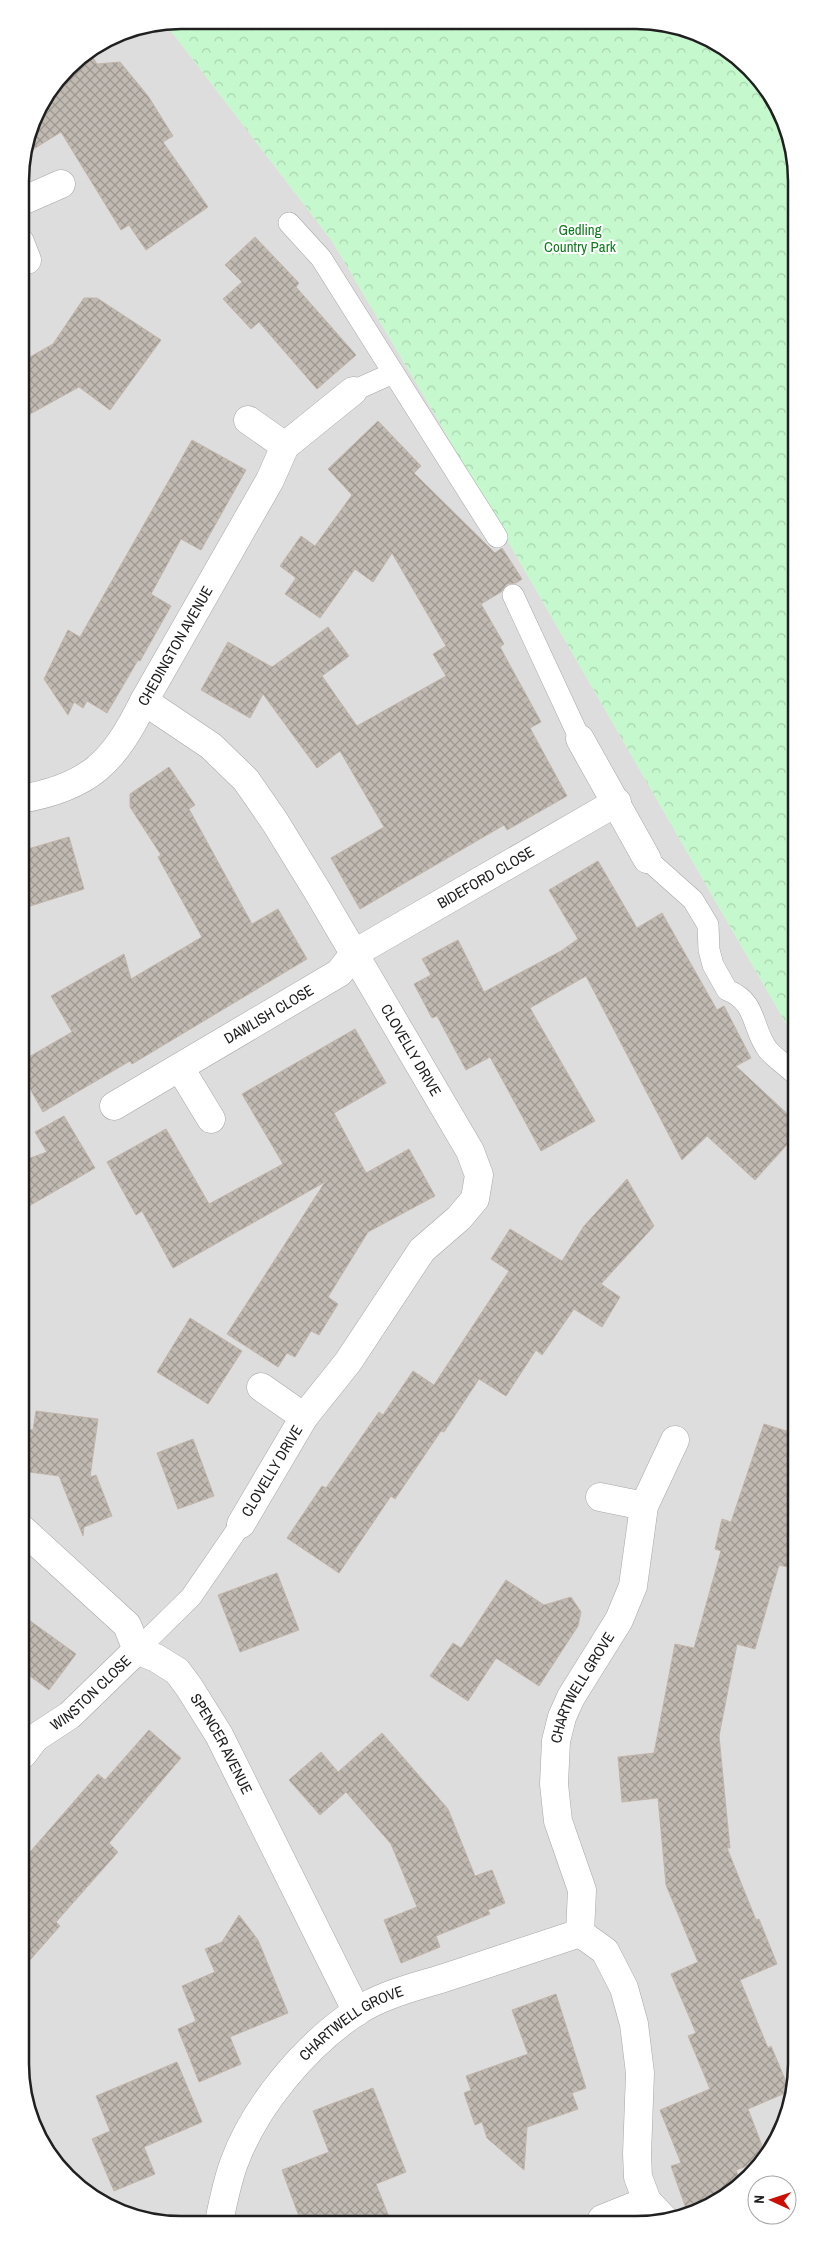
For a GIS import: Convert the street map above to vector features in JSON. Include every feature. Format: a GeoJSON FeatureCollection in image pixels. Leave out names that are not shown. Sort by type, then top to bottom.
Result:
{"type":"FeatureCollection","features":[{"type":"Feature","properties":{"kind":"street"},"geometry":{"type":"LineString","coordinates":[[29,198],[61,184]]}},
{"type":"Feature","properties":{"kind":"street","name":"CHEDINGTON AVENUE"},"geometry":{"type":"LineString","coordinates":[[29,797],[68,788],[89,776],[128,734],[144,701],[266,488],[285,446],[353,391]]}},
{"type":"Feature","properties":{"kind":"street"},"geometry":{"type":"LineString","coordinates":[[248,420],[285,446]]}},
{"type":"Feature","properties":{"kind":"street","name":"CLOVELLY DRIVE"},"geometry":{"type":"LineString","coordinates":[[144,701],[211,746],[246,780],[275,822],[354,954],[470,1151],[479,1175],[475,1199],[459,1218],[422,1250],[348,1362],[304,1417],[241,1524]]}},
{"type":"Feature","properties":{"kind":"street"},"geometry":{"type":"LineString","coordinates":[[580,739],[617,802],[647,859]]}},
{"type":"Feature","properties":{"kind":"street","name":"BIDEFORD CLOSE"},"geometry":{"type":"LineString","coordinates":[[354,954],[617,802]]}},
{"type":"Feature","properties":{"kind":"street","name":"DAWLISH CLOSE"},"geometry":{"type":"LineString","coordinates":[[114,1106],[339,973],[354,954]]}},
{"type":"Feature","properties":{"kind":"street"},"geometry":{"type":"LineString","coordinates":[[180,1068],[211,1119]]}},
{"type":"Feature","properties":{"kind":"street","name":"CLOVELLY DRIVE"},"geometry":{"type":"LineString","coordinates":[[261,1387],[304,1417]]}},
{"type":"Feature","properties":{"kind":"street","name":"CHARTWELL GROVE"},"geometry":{"type":"LineString","coordinates":[[220,2216],[224,2194],[234,2163],[247,2135],[262,2111],[298,2063],[322,2040],[357,2012],[399,1992],[580,1933],[582,1890],[558,1821],[554,1784],[556,1742],[562,1717],[571,1696],[618,1620],[633,1586],[639,1556],[644,1506],[676,1440]]}},
{"type":"Feature","properties":{"kind":"street"},"geometry":{"type":"LineString","coordinates":[[600,1497],[644,1506]]}},
{"type":"Feature","properties":{"kind":"street"},"geometry":{"type":"LineString","coordinates":[[29,1535],[127,1625],[137,1650]]}},
{"type":"Feature","properties":{"kind":"street","name":"WINSTON CLOSE"},"geometry":{"type":"LineString","coordinates":[[29,1746],[35,1738],[70,1715],[137,1650]]}},
{"type":"Feature","properties":{"kind":"street","name":"SPENCER AVENUE"},"geometry":{"type":"LineString","coordinates":[[137,1650],[177,1670],[189,1686],[228,1753],[357,2012]]}},
{"type":"Feature","properties":{"kind":"street"},"geometry":{"type":"LineString","coordinates":[[580,1933],[605,1951],[624,1988],[634,2024],[640,2072],[638,2177],[647,2201],[660,2214]]}},
{"type":"Feature","properties":{"kind":"street"},"geometry":{"type":"LineString","coordinates":[[607,2216],[647,2201]]}},
{"type":"Feature","properties":{"kind":"lane"},"geometry":{"type":"LineString","coordinates":[[289,224],[321,258],[497,537]]}},
{"type":"Feature","properties":{"kind":"lane"},"geometry":{"type":"LineString","coordinates":[[353,391],[392,373]]}},
{"type":"Feature","properties":{"kind":"lane"},"geometry":{"type":"LineString","coordinates":[[513,595],[580,739]]}},
{"type":"Feature","properties":{"kind":"lane"},"geometry":{"type":"LineString","coordinates":[[647,859],[693,900],[708,925],[711,958],[727,990],[739,995],[748,1006],[768,1049],[788,1068]]}},
{"type":"Feature","properties":{"kind":"lane"},"geometry":{"type":"LineString","coordinates":[[137,1650],[191,1597],[241,1524]]}},
{"type":"Feature","properties":{"kind":"shaded area"},"geometry":{"type":"Polygon","coordinates":[[[170,29],[332,241],[431,408],[788,1027],[787,2084],[783,2104],[773,2132],[751,2165],[737,2179],[704,2201],[666,2213],[646,2216],[171,2216],[151,2213],[113,2201],[88,2185],[73,2172],[49,2140],[40,2122],[32,2094],[29,2074],[29,171],[34,141],[44,113],[66,80],[96,54],[123,40],[170,29]]]}},
{"type":"Feature","properties":{"kind":"green space","name":"Gedling Country Park"},"geometry":{"type":"Polygon","coordinates":[[[170,29],[646,29],[685,37],[704,44],[721,54],[744,73],[768,105],[783,141],[788,171],[788,1027],[431,408],[332,241],[170,29]]]}},
{"type":"Feature","properties":{"kind":"building"},"geometry":{"type":"Polygon","coordinates":[[[92,57],[97,64],[120,62],[148,96],[173,136],[163,142],[208,207],[146,250],[129,225],[121,230],[61,132],[32,150],[44,113],[66,80],[92,57]]]}},
{"type":"Feature","properties":{"kind":"building"},"geometry":{"type":"Polygon","coordinates":[[[255,237],[299,283],[296,287],[356,355],[317,389],[259,322],[251,329],[223,299],[242,282],[225,265],[255,237]]]}},
{"type":"Feature","properties":{"kind":"building"},"geometry":{"type":"Polygon","coordinates":[[[84,298],[97,298],[161,340],[110,410],[79,387],[29,415],[29,358],[53,344],[84,298]]]}},
{"type":"Feature","properties":{"kind":"building"},"geometry":{"type":"Polygon","coordinates":[[[378,421],[421,466],[414,473],[495,553],[502,548],[522,579],[516,583],[507,584],[501,592],[481,604],[504,644],[500,647],[541,722],[530,728],[567,796],[507,830],[504,825],[360,909],[331,858],[384,827],[340,751],[317,768],[263,694],[250,718],[201,690],[228,642],[272,667],[328,627],[349,656],[322,676],[357,726],[446,676],[433,654],[446,646],[392,553],[373,582],[355,569],[320,618],[285,594],[296,578],[280,566],[301,536],[315,546],[352,495],[328,469],[378,421]]]}},
{"type":"Feature","properties":{"kind":"building"},"geometry":{"type":"Polygon","coordinates":[[[192,440],[246,470],[201,550],[181,539],[151,594],[171,606],[140,661],[138,660],[107,713],[87,701],[83,708],[74,702],[68,715],[44,679],[68,630],[80,637],[192,440]]]}},
{"type":"Feature","properties":{"kind":"building"},"geometry":{"type":"Polygon","coordinates":[[[169,767],[195,805],[189,809],[252,924],[278,909],[307,959],[132,1064],[130,1061],[43,1112],[29,1087],[29,1057],[72,1032],[51,996],[124,954],[131,979],[202,937],[158,857],[161,855],[130,807],[130,794],[169,767]]]}},
{"type":"Feature","properties":{"kind":"building"},"geometry":{"type":"Polygon","coordinates":[[[69,837],[84,889],[29,906],[29,849],[69,837]]]}},
{"type":"Feature","properties":{"kind":"building"},"geometry":{"type":"Polygon","coordinates":[[[598,861],[637,928],[662,913],[717,1010],[724,1006],[751,1058],[736,1066],[788,1114],[788,1144],[755,1180],[707,1136],[682,1160],[586,976],[530,1008],[595,1121],[541,1151],[490,1057],[466,1070],[437,1016],[432,1018],[414,984],[431,975],[422,959],[458,940],[484,992],[561,951],[578,939],[549,890],[598,861]]]}},
{"type":"Feature","properties":{"kind":"building"},"geometry":{"type":"Polygon","coordinates":[[[355,1029],[386,1083],[334,1113],[366,1173],[409,1149],[435,1196],[368,1232],[328,1297],[338,1304],[319,1335],[311,1331],[295,1357],[287,1353],[278,1367],[227,1334],[325,1182],[173,1268],[142,1211],[136,1215],[107,1162],[166,1129],[209,1204],[283,1164],[242,1094],[355,1029]]]}},
{"type":"Feature","properties":{"kind":"building"},"geometry":{"type":"Polygon","coordinates":[[[64,1116],[95,1168],[29,1206],[29,1158],[47,1152],[35,1132],[64,1116]]]}},
{"type":"Feature","properties":{"kind":"building"},"geometry":{"type":"Polygon","coordinates":[[[627,1179],[654,1226],[601,1284],[620,1297],[602,1327],[574,1309],[542,1355],[536,1350],[506,1396],[479,1379],[444,1432],[441,1431],[395,1499],[391,1496],[339,1573],[287,1538],[322,1486],[326,1488],[379,1412],[383,1415],[413,1371],[434,1385],[509,1271],[491,1259],[510,1229],[562,1261],[584,1226],[627,1179]]]}},
{"type":"Feature","properties":{"kind":"building"},"geometry":{"type":"Polygon","coordinates":[[[190,1318],[242,1351],[208,1404],[157,1372],[190,1318]]]}},
{"type":"Feature","properties":{"kind":"building"},"geometry":{"type":"Polygon","coordinates":[[[36,1411],[98,1419],[90,1477],[96,1475],[112,1516],[84,1527],[83,1536],[59,1476],[29,1472],[29,1429],[33,1430],[36,1411]]]}},
{"type":"Feature","properties":{"kind":"building"},"geometry":{"type":"Polygon","coordinates":[[[764,1424],[788,1432],[788,1567],[779,1565],[755,1649],[737,1644],[719,1736],[730,1848],[727,1848],[756,1920],[759,1919],[777,1964],[740,1980],[768,2048],[771,2046],[787,2084],[785,2093],[748,2109],[763,2149],[751,2165],[736,2170],[739,2177],[729,2185],[704,2201],[686,2208],[671,2166],[681,2163],[660,2110],[710,2089],[688,2036],[696,2033],[671,1974],[698,1962],[666,1885],[658,1798],[622,1802],[618,1757],[654,1753],[675,1644],[694,1648],[721,1551],[715,1549],[722,1519],[731,1522],[764,1424]]]}},
{"type":"Feature","properties":{"kind":"building"},"geometry":{"type":"Polygon","coordinates":[[[193,1439],[214,1496],[178,1509],[157,1453],[193,1439]]]}},
{"type":"Feature","properties":{"kind":"building"},"geometry":{"type":"Polygon","coordinates":[[[277,1573],[299,1630],[240,1652],[218,1595],[277,1573]]]}},
{"type":"Feature","properties":{"kind":"building"},"geometry":{"type":"Polygon","coordinates":[[[506,1580],[544,1605],[571,1597],[581,1612],[578,1626],[539,1686],[496,1658],[468,1701],[430,1676],[453,1643],[461,1648],[506,1580]]]}},
{"type":"Feature","properties":{"kind":"building"},"geometry":{"type":"Polygon","coordinates":[[[29,1620],[76,1654],[49,1690],[29,1675],[29,1620]]]}},
{"type":"Feature","properties":{"kind":"building"},"geometry":{"type":"Polygon","coordinates":[[[149,1730],[181,1758],[109,1843],[118,1852],[56,1922],[60,1926],[29,1961],[29,1853],[98,1774],[105,1780],[149,1730]]]}},
{"type":"Feature","properties":{"kind":"building"},"geometry":{"type":"Polygon","coordinates":[[[382,1733],[448,1809],[475,1876],[492,1870],[505,1903],[488,1910],[490,1914],[436,1936],[440,1947],[401,1963],[384,1920],[417,1907],[391,1844],[346,1792],[320,1815],[289,1780],[321,1752],[338,1772],[382,1733]]]}},
{"type":"Feature","properties":{"kind":"building"},"geometry":{"type":"Polygon","coordinates":[[[239,1915],[258,1940],[288,2013],[230,2037],[241,2064],[199,2082],[178,2029],[196,2021],[182,1986],[215,1972],[205,1949],[222,1942],[239,1915]]]}},
{"type":"Feature","properties":{"kind":"building"},"geometry":{"type":"Polygon","coordinates":[[[556,1994],[586,2088],[572,2093],[578,2109],[527,2127],[524,2170],[487,2138],[482,2122],[475,2125],[464,2093],[471,2090],[466,2076],[528,2054],[512,2010],[556,1994]]]}},
{"type":"Feature","properties":{"kind":"building"},"geometry":{"type":"Polygon","coordinates":[[[177,2062],[202,2122],[144,2147],[155,2174],[114,2191],[92,2139],[110,2131],[96,2096],[177,2062]]]}},
{"type":"Feature","properties":{"kind":"building"},"geometry":{"type":"Polygon","coordinates":[[[373,2088],[406,2172],[376,2184],[389,2216],[299,2216],[282,2170],[329,2152],[313,2111],[373,2088]]]}}]}
